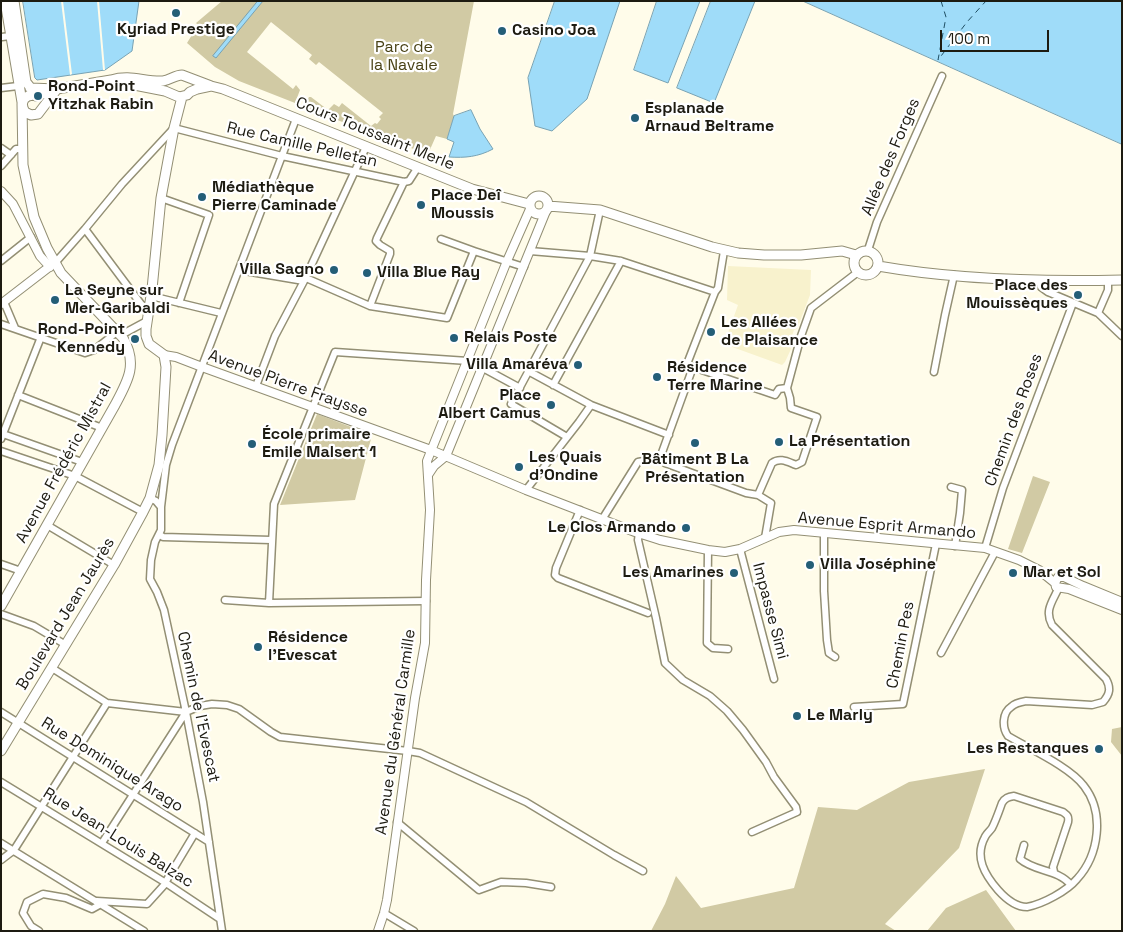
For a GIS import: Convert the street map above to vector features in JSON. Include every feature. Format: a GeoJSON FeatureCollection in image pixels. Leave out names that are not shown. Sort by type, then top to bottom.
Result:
{"type":"FeatureCollection","features":[{"type":"Feature","properties":{"kind":"main road"},"geometry":{"type":"LineString","coordinates":[[7,4],[6,36],[23,108],[27,114],[35,115],[40,112],[57,89]]}},
{"type":"Feature","properties":{"kind":"main road"},"geometry":{"type":"LineString","coordinates":[[7,4],[26,82],[36,96],[41,99],[43,106]]}},
{"type":"Feature","properties":{"kind":"main road"},"geometry":{"type":"LineString","coordinates":[[119,334],[52,265],[34,217],[25,174],[22,104],[28,96],[36,96],[57,89],[119,78],[162,81],[182,75],[189,78],[192,85],[186,94],[174,128],[161,198],[146,336],[147,341],[153,348],[164,355]]}},
{"type":"Feature","properties":{"kind":"main road"},"geometry":{"type":"LineString","coordinates":[[172,93],[170,84],[173,78]]}},
{"type":"Feature","properties":{"kind":"main road","name":"Cours Toussaint Merle"},"geometry":{"type":"LineString","coordinates":[[189,78],[223,89],[472,189],[530,206]]}},
{"type":"Feature","properties":{"kind":"main road"},"geometry":{"type":"LineString","coordinates":[[110,80],[154,88],[172,93],[175,96],[211,86]]}},
{"type":"Feature","properties":{"kind":"main road"},"geometry":{"type":"LineString","coordinates":[[30,88],[57,89]]}},
{"type":"Feature","properties":{"kind":"main road"},"geometry":{"type":"LineString","coordinates":[[541,196],[546,200],[547,208],[544,214],[538,215],[532,212],[530,206],[534,198],[541,196]]}},
{"type":"Feature","properties":{"kind":"main road"},"geometry":{"type":"LineString","coordinates":[[547,208],[600,210],[724,251],[777,256],[842,251],[856,255]]}},
{"type":"Feature","properties":{"kind":"main road"},"geometry":{"type":"LineString","coordinates":[[868,250],[878,258],[878,266],[874,272],[866,275],[858,272],[854,262],[856,255],[868,250]]}},
{"type":"Feature","properties":{"kind":"main road"},"geometry":{"type":"LineString","coordinates":[[878,266],[954,275],[1039,280],[1122,280]]}},
{"type":"Feature","properties":{"kind":"main road","name":"Avenue Frédéric Mistral"},"geometry":{"type":"LineString","coordinates":[[2,601],[21,571],[125,385],[131,367],[131,360],[126,344],[119,334]]}},
{"type":"Feature","properties":{"kind":"main road","name":"Boulevard Jean Jaurès"},"geometry":{"type":"LineString","coordinates":[[1,751],[114,565],[151,494],[159,465],[166,367],[164,355]]}},
{"type":"Feature","properties":{"kind":"street","name":"Allée des Forges"},"geometry":{"type":"LineString","coordinates":[[868,250],[877,222],[942,76]]}},
{"type":"Feature","properties":{"kind":"street"},"geometry":{"type":"LineString","coordinates":[[1,88],[18,86]]}},
{"type":"Feature","properties":{"kind":"street"},"geometry":{"type":"LineString","coordinates":[[161,507],[166,465],[172,445],[296,119]]}},
{"type":"Feature","properties":{"kind":"street"},"geometry":{"type":"LineString","coordinates":[[15,328],[3,303],[52,265],[122,184],[174,128]]}},
{"type":"Feature","properties":{"kind":"street","name":"Rue Camille Pelletan"},"geometry":{"type":"LineString","coordinates":[[174,128],[282,156],[404,182]]}},
{"type":"Feature","properties":{"kind":"street"},"geometry":{"type":"LineString","coordinates":[[256,386],[275,336],[305,280],[366,147]]}},
{"type":"Feature","properties":{"kind":"street"},"geometry":{"type":"LineString","coordinates":[[1,148],[11,155]]}},
{"type":"Feature","properties":{"kind":"street"},"geometry":{"type":"LineString","coordinates":[[1,166],[16,149],[23,150]]}},
{"type":"Feature","properties":{"kind":"street"},"geometry":{"type":"LineString","coordinates":[[370,306],[390,254],[390,251],[376,241],[404,182],[409,181],[418,167]]}},
{"type":"Feature","properties":{"kind":"street"},"geometry":{"type":"LineString","coordinates":[[1,190],[13,204],[40,256],[52,265]]}},
{"type":"Feature","properties":{"kind":"street"},"geometry":{"type":"LineString","coordinates":[[161,198],[209,215],[179,303]]}},
{"type":"Feature","properties":{"kind":"street","name":"Avenue du Général Carmille"},"geometry":{"type":"LineString","coordinates":[[378,931],[387,900],[397,822],[425,643],[426,571],[430,510],[427,461],[530,206]]}},
{"type":"Feature","properties":{"kind":"street"},"geometry":{"type":"LineString","coordinates":[[428,475],[434,466],[446,456],[547,208]]}},
{"type":"Feature","properties":{"kind":"street"},"geometry":{"type":"LineString","coordinates":[[567,437],[511,404],[590,256],[600,210]]}},
{"type":"Feature","properties":{"kind":"street"},"geometry":{"type":"LineString","coordinates":[[85,229],[141,304],[149,311]]}},
{"type":"Feature","properties":{"kind":"street"},"geometry":{"type":"LineString","coordinates":[[1,261],[31,237]]}},
{"type":"Feature","properties":{"kind":"street"},"geometry":{"type":"LineString","coordinates":[[441,239],[524,267]]}},
{"type":"Feature","properties":{"kind":"street"},"geometry":{"type":"LineString","coordinates":[[239,270],[305,280],[370,306],[447,318],[474,251]]}},
{"type":"Feature","properties":{"kind":"street"},"geometry":{"type":"LineString","coordinates":[[724,251],[718,288],[687,364],[774,395],[779,389],[787,388]]}},
{"type":"Feature","properties":{"kind":"street"},"geometry":{"type":"LineString","coordinates":[[530,252],[621,260],[715,292]]}},
{"type":"Feature","properties":{"kind":"street"},"geometry":{"type":"LineString","coordinates":[[553,384],[621,260]]}},
{"type":"Feature","properties":{"kind":"street"},"geometry":{"type":"LineString","coordinates":[[758,495],[772,463],[776,460],[796,465],[802,462],[817,417],[792,408],[787,388],[801,336],[812,308],[858,272]]}},
{"type":"Feature","properties":{"kind":"street"},"geometry":{"type":"LineString","coordinates":[[934,372],[944,315],[954,275]]}},
{"type":"Feature","properties":{"kind":"street"},"geometry":{"type":"LineString","coordinates":[[1039,280],[1041,287],[1048,292],[1098,313],[1122,336]]}},
{"type":"Feature","properties":{"kind":"street"},"geometry":{"type":"LineString","coordinates":[[1098,313],[1108,290],[1108,280]]}},
{"type":"Feature","properties":{"kind":"street"},"geometry":{"type":"LineString","coordinates":[[151,296],[222,313]]}},
{"type":"Feature","properties":{"kind":"street","name":"Chemin des Roses"},"geometry":{"type":"LineString","coordinates":[[985,548],[1003,488],[1073,303]]}},
{"type":"Feature","properties":{"kind":"street"},"geometry":{"type":"LineString","coordinates":[[1,324],[85,353],[147,321]]}},
{"type":"Feature","properties":{"kind":"street"},"geometry":{"type":"LineString","coordinates":[[41,338],[2,437],[82,462]]}},
{"type":"Feature","properties":{"kind":"street"},"geometry":{"type":"LineString","coordinates":[[269,603],[274,504],[335,352],[468,361],[520,388]]}},
{"type":"Feature","properties":{"kind":"street","name":"Avenue Pierre Fraysse"},"geometry":{"type":"LineString","coordinates":[[164,355],[176,356],[431,450]]}},
{"type":"Feature","properties":{"kind":"street"},"geometry":{"type":"LineString","coordinates":[[660,458],[693,367]]}},
{"type":"Feature","properties":{"kind":"street"},"geometry":{"type":"LineString","coordinates":[[528,371],[591,405],[668,436]]}},
{"type":"Feature","properties":{"kind":"street"},"geometry":{"type":"LineString","coordinates":[[18,395],[102,428]]}},
{"type":"Feature","properties":{"kind":"street"},"geometry":{"type":"LineString","coordinates":[[526,490],[591,405]]}},
{"type":"Feature","properties":{"kind":"street","name":"Avenue Esprit Armando"},"geometry":{"type":"LineString","coordinates":[[431,450],[526,490],[660,540],[726,552],[740,549],[786,530],[985,548],[1019,560],[1039,570],[1057,585],[1122,610]]}},
{"type":"Feature","properties":{"kind":"street"},"geometry":{"type":"LineString","coordinates":[[1,452],[74,476],[143,512]]}},
{"type":"Feature","properties":{"kind":"street"},"geometry":{"type":"LineString","coordinates":[[660,458],[665,463],[746,493],[758,495],[771,503],[764,538]]}},
{"type":"Feature","properties":{"kind":"street"},"geometry":{"type":"LineString","coordinates":[[602,518],[638,462],[660,458]]}},
{"type":"Feature","properties":{"kind":"street"},"geometry":{"type":"LineString","coordinates":[[951,487],[962,490],[955,546]]}},
{"type":"Feature","properties":{"kind":"street"},"geometry":{"type":"LineString","coordinates":[[161,507],[151,494],[162,492]]}},
{"type":"Feature","properties":{"kind":"street","name":"Chemin de l'Evescat"},"geometry":{"type":"LineString","coordinates":[[161,507],[161,530],[151,560],[150,579],[164,610],[186,712],[203,802],[222,931]]}},
{"type":"Feature","properties":{"kind":"street"},"geometry":{"type":"LineString","coordinates":[[580,510],[556,568],[555,575],[558,578],[648,613]]}},
{"type":"Feature","properties":{"kind":"street"},"geometry":{"type":"LineString","coordinates":[[47,525],[114,565]]}},
{"type":"Feature","properties":{"kind":"street"},"geometry":{"type":"LineString","coordinates":[[639,533],[638,540],[665,663],[683,680],[710,696],[727,711],[743,730],[796,807],[797,812],[752,832]]}},
{"type":"Feature","properties":{"kind":"street"},"geometry":{"type":"LineString","coordinates":[[824,533],[826,640],[829,654],[834,657]]}},
{"type":"Feature","properties":{"kind":"street"},"geometry":{"type":"LineString","coordinates":[[160,534],[163,536],[271,540]]}},
{"type":"Feature","properties":{"kind":"street","name":"Chemin Pes"},"geometry":{"type":"LineString","coordinates":[[854,707],[903,704],[936,544]]}},
{"type":"Feature","properties":{"kind":"street","name":"Impasse Simi"},"geometry":{"type":"LineString","coordinates":[[740,549],[774,679]]}},
{"type":"Feature","properties":{"kind":"street"},"geometry":{"type":"LineString","coordinates":[[708,550],[706,643],[713,648],[728,649]]}},
{"type":"Feature","properties":{"kind":"street"},"geometry":{"type":"LineString","coordinates":[[942,654],[995,552]]}},
{"type":"Feature","properties":{"kind":"street"},"geometry":{"type":"LineString","coordinates":[[1,564],[21,571]]}},
{"type":"Feature","properties":{"kind":"street"},"geometry":{"type":"LineString","coordinates":[[1054,872],[1053,867],[1068,822],[1067,815],[1021,798],[1009,797],[1004,799],[991,829],[984,838],[980,852],[982,865],[991,882],[1007,900],[1023,907],[1032,906],[1054,896],[1078,879],[1087,865],[1095,842],[1097,826],[1095,812],[1090,796],[1079,780],[1069,772],[1008,736],[1004,731],[1003,725],[1008,710],[1011,706],[1018,703],[1026,701],[1092,705],[1103,702],[1109,694],[1109,684],[1106,679],[1049,620],[1048,611],[1057,585],[1058,576],[1122,602]]}},
{"type":"Feature","properties":{"kind":"street"},"geometry":{"type":"LineString","coordinates":[[225,600],[269,603],[426,601]]}},
{"type":"Feature","properties":{"kind":"street"},"geometry":{"type":"LineString","coordinates":[[1,614],[34,626],[66,645]]}},
{"type":"Feature","properties":{"kind":"street"},"geometry":{"type":"LineString","coordinates":[[52,668],[107,704],[186,712],[200,706],[212,704],[227,705],[239,709],[280,737],[408,750],[420,753],[526,802],[643,872]]}},
{"type":"Feature","properties":{"kind":"street"},"geometry":{"type":"LineString","coordinates":[[1,860],[14,850],[107,704]]}},
{"type":"Feature","properties":{"kind":"street","name":"Rue Dominique Arago"},"geometry":{"type":"LineString","coordinates":[[1,712],[209,842]]}},
{"type":"Feature","properties":{"kind":"street"},"geometry":{"type":"LineString","coordinates":[[102,843],[186,712]]}},
{"type":"Feature","properties":{"kind":"street","name":"Rue Jean-Louis Balzac"},"geometry":{"type":"LineString","coordinates":[[1,782],[102,843],[220,919]]}},
{"type":"Feature","properties":{"kind":"street"},"geometry":{"type":"LineString","coordinates":[[397,822],[479,890],[501,882],[551,887]]}},
{"type":"Feature","properties":{"kind":"street"},"geometry":{"type":"LineString","coordinates":[[98,902],[147,904],[165,883],[195,833]]}},
{"type":"Feature","properties":{"kind":"street"},"geometry":{"type":"LineString","coordinates":[[1,842],[144,931]]}},
{"type":"Feature","properties":{"kind":"street"},"geometry":{"type":"LineString","coordinates":[[1024,845],[1020,859],[1023,862],[1046,871],[1054,872],[1071,885]]}},
{"type":"Feature","properties":{"kind":"street"},"geometry":{"type":"LineString","coordinates":[[39,931],[30,926],[23,914],[27,902],[43,894],[66,898],[92,909],[98,902]]}},
{"type":"Feature","properties":{"kind":"street"},"geometry":{"type":"LineString","coordinates":[[384,913],[414,931]]}},
{"type":"Feature","properties":{"kind":"shaded area"},"geometry":{"type":"Polygon","coordinates":[[[728,266],[811,270],[810,295],[797,329],[794,330],[789,343],[791,349],[782,365],[724,344],[738,305],[727,300],[728,266]]]}},
{"type":"Feature","properties":{"kind":"green space","name":"Parc de la Navale"},"geometry":{"type":"Polygon","coordinates":[[[222,1],[474,1],[454,116],[447,139],[436,136],[428,154],[304,107],[309,97],[328,110],[334,104],[339,107],[342,103],[371,126],[375,123],[377,124],[381,119],[379,117],[383,113],[319,62],[316,65],[309,59],[312,55],[271,22],[247,52],[293,89],[296,85],[300,90],[295,103],[239,81],[215,67],[187,43],[198,25],[196,23],[222,1]]]}},
{"type":"Feature","properties":{"kind":"green space"},"geometry":{"type":"Polygon","coordinates":[[[317,414],[372,435],[355,500],[280,505],[317,414]]]}},
{"type":"Feature","properties":{"kind":"green space"},"geometry":{"type":"Polygon","coordinates":[[[1033,476],[1050,482],[1022,553],[1008,549],[1033,476]]]}},
{"type":"Feature","properties":{"kind":"green space"},"geometry":{"type":"Polygon","coordinates":[[[1122,727],[1122,756],[1111,742],[1112,729],[1122,727]]]}},
{"type":"Feature","properties":{"kind":"green space"},"geometry":{"type":"Polygon","coordinates":[[[985,769],[959,848],[885,924],[896,931],[651,931],[665,904],[676,876],[701,908],[794,888],[818,807],[857,810],[909,782],[985,769]]]}},
{"type":"Feature","properties":{"kind":"green space"},"geometry":{"type":"Polygon","coordinates":[[[986,890],[1016,931],[927,931],[946,908],[986,890]]]}},
{"type":"Feature","properties":{"kind":"water"},"geometry":{"type":"Polygon","coordinates":[[[23,1],[139,1],[132,51],[105,70],[37,80],[35,78],[23,1]]]}},
{"type":"Feature","properties":{"kind":"water"},"geometry":{"type":"Polygon","coordinates":[[[258,1],[263,1],[216,58],[213,56],[258,1]]]}},
{"type":"Feature","properties":{"kind":"water"},"geometry":{"type":"Polygon","coordinates":[[[555,1],[620,1],[587,99],[552,131],[535,126],[528,78],[555,1]]]}},
{"type":"Feature","properties":{"kind":"water"},"geometry":{"type":"Polygon","coordinates":[[[657,1],[700,1],[668,83],[634,70],[657,1]]]}},
{"type":"Feature","properties":{"kind":"water"},"geometry":{"type":"Polygon","coordinates":[[[711,1],[755,1],[714,103],[677,88],[711,1]]]}},
{"type":"Feature","properties":{"kind":"water"},"geometry":{"type":"Polygon","coordinates":[[[803,1],[1122,1],[1122,144],[803,1]]]}},
{"type":"Feature","properties":{"kind":"water"},"geometry":{"type":"Polygon","coordinates":[[[471,110],[493,149],[471,156],[449,157],[454,142],[447,139],[454,116],[471,110]]]}},
{"type":"Feature","properties":{"kind":"pier"},"geometry":{"type":"Polygon","coordinates":[[[61,1],[63,1],[72,74],[70,75],[61,1]]]}},
{"type":"Feature","properties":{"kind":"pier"},"geometry":{"type":"Polygon","coordinates":[[[97,1],[99,1],[105,70],[103,70],[97,1]]]}},
{"type":"Feature","properties":{"kind":"ferry route"},"geometry":{"type":"LineString","coordinates":[[941,1],[946,17],[938,60],[986,1]]}},
{"type":"Feature","properties":{"kind":"place","name":"Kyriad Prestige"},"geometry":{"type":"Point","coordinates":[176,13]}},
{"type":"Feature","properties":{"kind":"place","name":"Casino Joa"},"geometry":{"type":"Point","coordinates":[502,31]}},
{"type":"Feature","properties":{"kind":"place","name":"Rond-Point Yitzhak Rabin"},"geometry":{"type":"Point","coordinates":[38,96]}},
{"type":"Feature","properties":{"kind":"place","name":"Esplanade Arnaud Beltrame"},"geometry":{"type":"Point","coordinates":[635,118]}},
{"type":"Feature","properties":{"kind":"place","name":"Médiathèque Pierre Caminade"},"geometry":{"type":"Point","coordinates":[202,197]}},
{"type":"Feature","properties":{"kind":"place","name":"Place Deî Moussis"},"geometry":{"type":"Point","coordinates":[421,205]}},
{"type":"Feature","properties":{"kind":"place","name":"Villa Sagno"},"geometry":{"type":"Point","coordinates":[334,270]}},
{"type":"Feature","properties":{"kind":"place","name":"Villa Blue Ray"},"geometry":{"type":"Point","coordinates":[367,273]}},
{"type":"Feature","properties":{"kind":"place","name":"Place des Mouissèques"},"geometry":{"type":"Point","coordinates":[1078,295]}},
{"type":"Feature","properties":{"kind":"place","name":"La Seyne sur Mer-Garibaldi"},"geometry":{"type":"Point","coordinates":[55,300]}},
{"type":"Feature","properties":{"kind":"place","name":"Les Allées de Plaisance"},"geometry":{"type":"Point","coordinates":[711,332]}},
{"type":"Feature","properties":{"kind":"place","name":"Relais Poste"},"geometry":{"type":"Point","coordinates":[454,338]}},
{"type":"Feature","properties":{"kind":"place","name":"Rond-Point Kennedy"},"geometry":{"type":"Point","coordinates":[135,339]}},
{"type":"Feature","properties":{"kind":"place","name":"Villa Amaréva"},"geometry":{"type":"Point","coordinates":[578,365]}},
{"type":"Feature","properties":{"kind":"place","name":"Résidence Terre Marine"},"geometry":{"type":"Point","coordinates":[657,377]}},
{"type":"Feature","properties":{"kind":"place","name":"Place Albert Camus"},"geometry":{"type":"Point","coordinates":[551,405]}},
{"type":"Feature","properties":{"kind":"place","name":"La Présentation"},"geometry":{"type":"Point","coordinates":[779,442]}},
{"type":"Feature","properties":{"kind":"place","name":"Bâtiment B La Présentation"},"geometry":{"type":"Point","coordinates":[695,443]}},
{"type":"Feature","properties":{"kind":"place","name":"École primaire Emile Malsert 1"},"geometry":{"type":"Point","coordinates":[252,444]}},
{"type":"Feature","properties":{"kind":"place","name":"Les Quais d'Ondine"},"geometry":{"type":"Point","coordinates":[519,467]}},
{"type":"Feature","properties":{"kind":"place","name":"Le Clos Armando"},"geometry":{"type":"Point","coordinates":[686,528]}},
{"type":"Feature","properties":{"kind":"place","name":"Villa Joséphine"},"geometry":{"type":"Point","coordinates":[810,565]}},
{"type":"Feature","properties":{"kind":"place","name":"Les Amarines"},"geometry":{"type":"Point","coordinates":[734,573]}},
{"type":"Feature","properties":{"kind":"place","name":"Mar et Sol"},"geometry":{"type":"Point","coordinates":[1013,573]}},
{"type":"Feature","properties":{"kind":"place","name":"Résidence l'Evescat"},"geometry":{"type":"Point","coordinates":[258,647]}},
{"type":"Feature","properties":{"kind":"place","name":"Le Marly"},"geometry":{"type":"Point","coordinates":[797,716]}},
{"type":"Feature","properties":{"kind":"place","name":"Les Restanques"},"geometry":{"type":"Point","coordinates":[1099,749]}}]}
